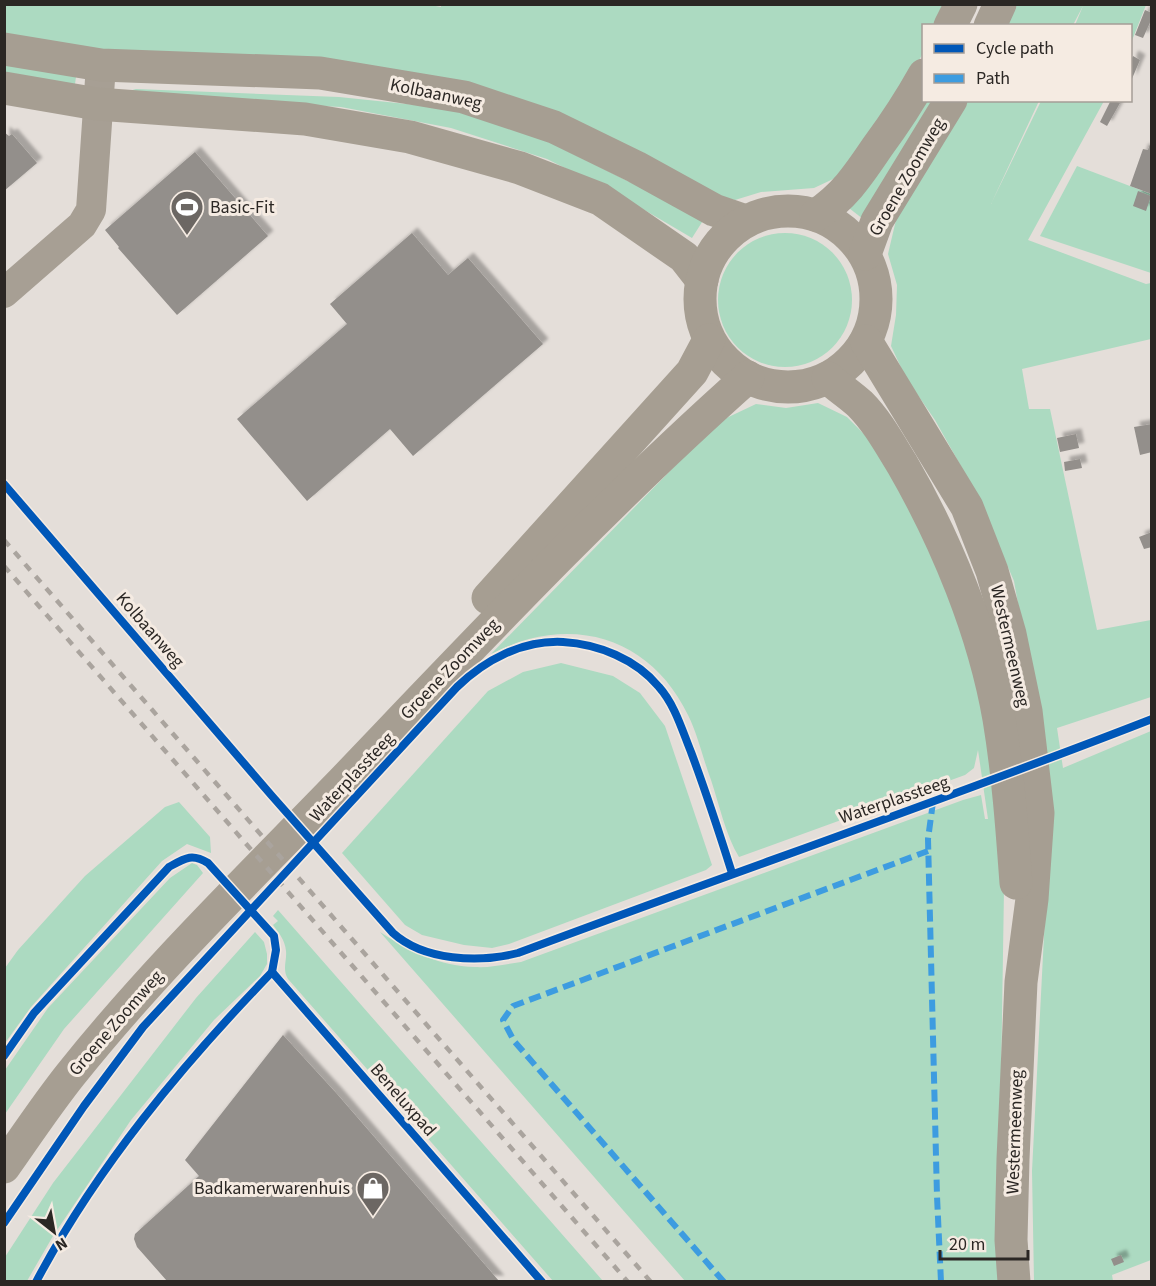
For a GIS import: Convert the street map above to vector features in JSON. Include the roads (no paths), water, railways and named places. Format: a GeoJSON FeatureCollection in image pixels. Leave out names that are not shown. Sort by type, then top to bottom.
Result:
{"type":"FeatureCollection","features":[{"type":"Feature","properties":{"kind":"street"},"geometry":{"type":"LineString","coordinates":[[951,24],[961,4]]}},
{"type":"Feature","properties":{"kind":"street"},"geometry":{"type":"LineString","coordinates":[[991,24],[1000,4]]}},
{"type":"Feature","properties":{"kind":"street","name":"Kolbaanweg"},"geometry":{"type":"LineString","coordinates":[[4,49],[100,65],[320,73],[465,97],[554,127],[636,167],[714,210],[746,221]]}},
{"type":"Feature","properties":{"kind":"street"},"geometry":{"type":"LineString","coordinates":[[4,293],[82,225],[91,210],[100,65]]}},
{"type":"Feature","properties":{"kind":"street","name":"Groene Zoomweg"},"geometry":{"type":"LineString","coordinates":[[816,215],[832,205],[849,188],[910,101],[922,79]]}},
{"type":"Feature","properties":{"kind":"street"},"geometry":{"type":"LineString","coordinates":[[4,88],[97,104],[305,119],[410,138],[520,168],[600,199],[684,257],[702,280]]}},
{"type":"Feature","properties":{"kind":"street","name":"Groene Zoomweg"},"geometry":{"type":"LineString","coordinates":[[865,254],[877,221],[950,102]]}},
{"type":"Feature","properties":{"kind":"street"},"geometry":{"type":"LineString","coordinates":[[793,210],[816,215],[844,230],[865,254],[876,283],[876,313],[866,341],[850,362],[828,378],[804,386],[778,387],[762,384],[728,364],[710,340],[700,311],[702,280],[711,256],[726,236],[746,221],[769,212],[793,210]]}},
{"type":"Feature","properties":{"kind":"street","name":"Groene Zoomweg"},"geometry":{"type":"LineString","coordinates":[[4,1132],[54,1063],[113,992],[493,593],[692,372],[710,340]]}},
{"type":"Feature","properties":{"kind":"street","name":"Westermeenweg"},"geometry":{"type":"LineString","coordinates":[[866,341],[967,507],[992,571],[1010,634],[1026,711],[1038,813],[1032,899],[1021,982],[1011,1240],[1014,1281]]}},
{"type":"Feature","properties":{"kind":"street","name":"Groene Zoomweg"},"geometry":{"type":"LineString","coordinates":[[4,1167],[71,1074],[226,900],[549,567],[748,377]]}},
{"type":"Feature","properties":{"kind":"street","name":"Westermeenweg"},"geometry":{"type":"LineString","coordinates":[[828,378],[860,404],[884,434],[914,485],[937,531],[983,654],[999,719],[1012,830],[1021,982]]}},
{"type":"Feature","properties":{"kind":"railway"},"geometry":{"type":"LineString","coordinates":[[4,540],[651,1282]]}},
{"type":"Feature","properties":{"kind":"railway"},"geometry":{"type":"LineString","coordinates":[[4,566],[628,1282]]}},
{"type":"Feature","properties":{"kind":"place","name":"Basic-Fit"},"geometry":{"type":"Point","coordinates":[187,236]}},
{"type":"Feature","properties":{"kind":"place","name":"Badkamerwarenhuis"},"geometry":{"type":"Point","coordinates":[373,1217]}}]}
